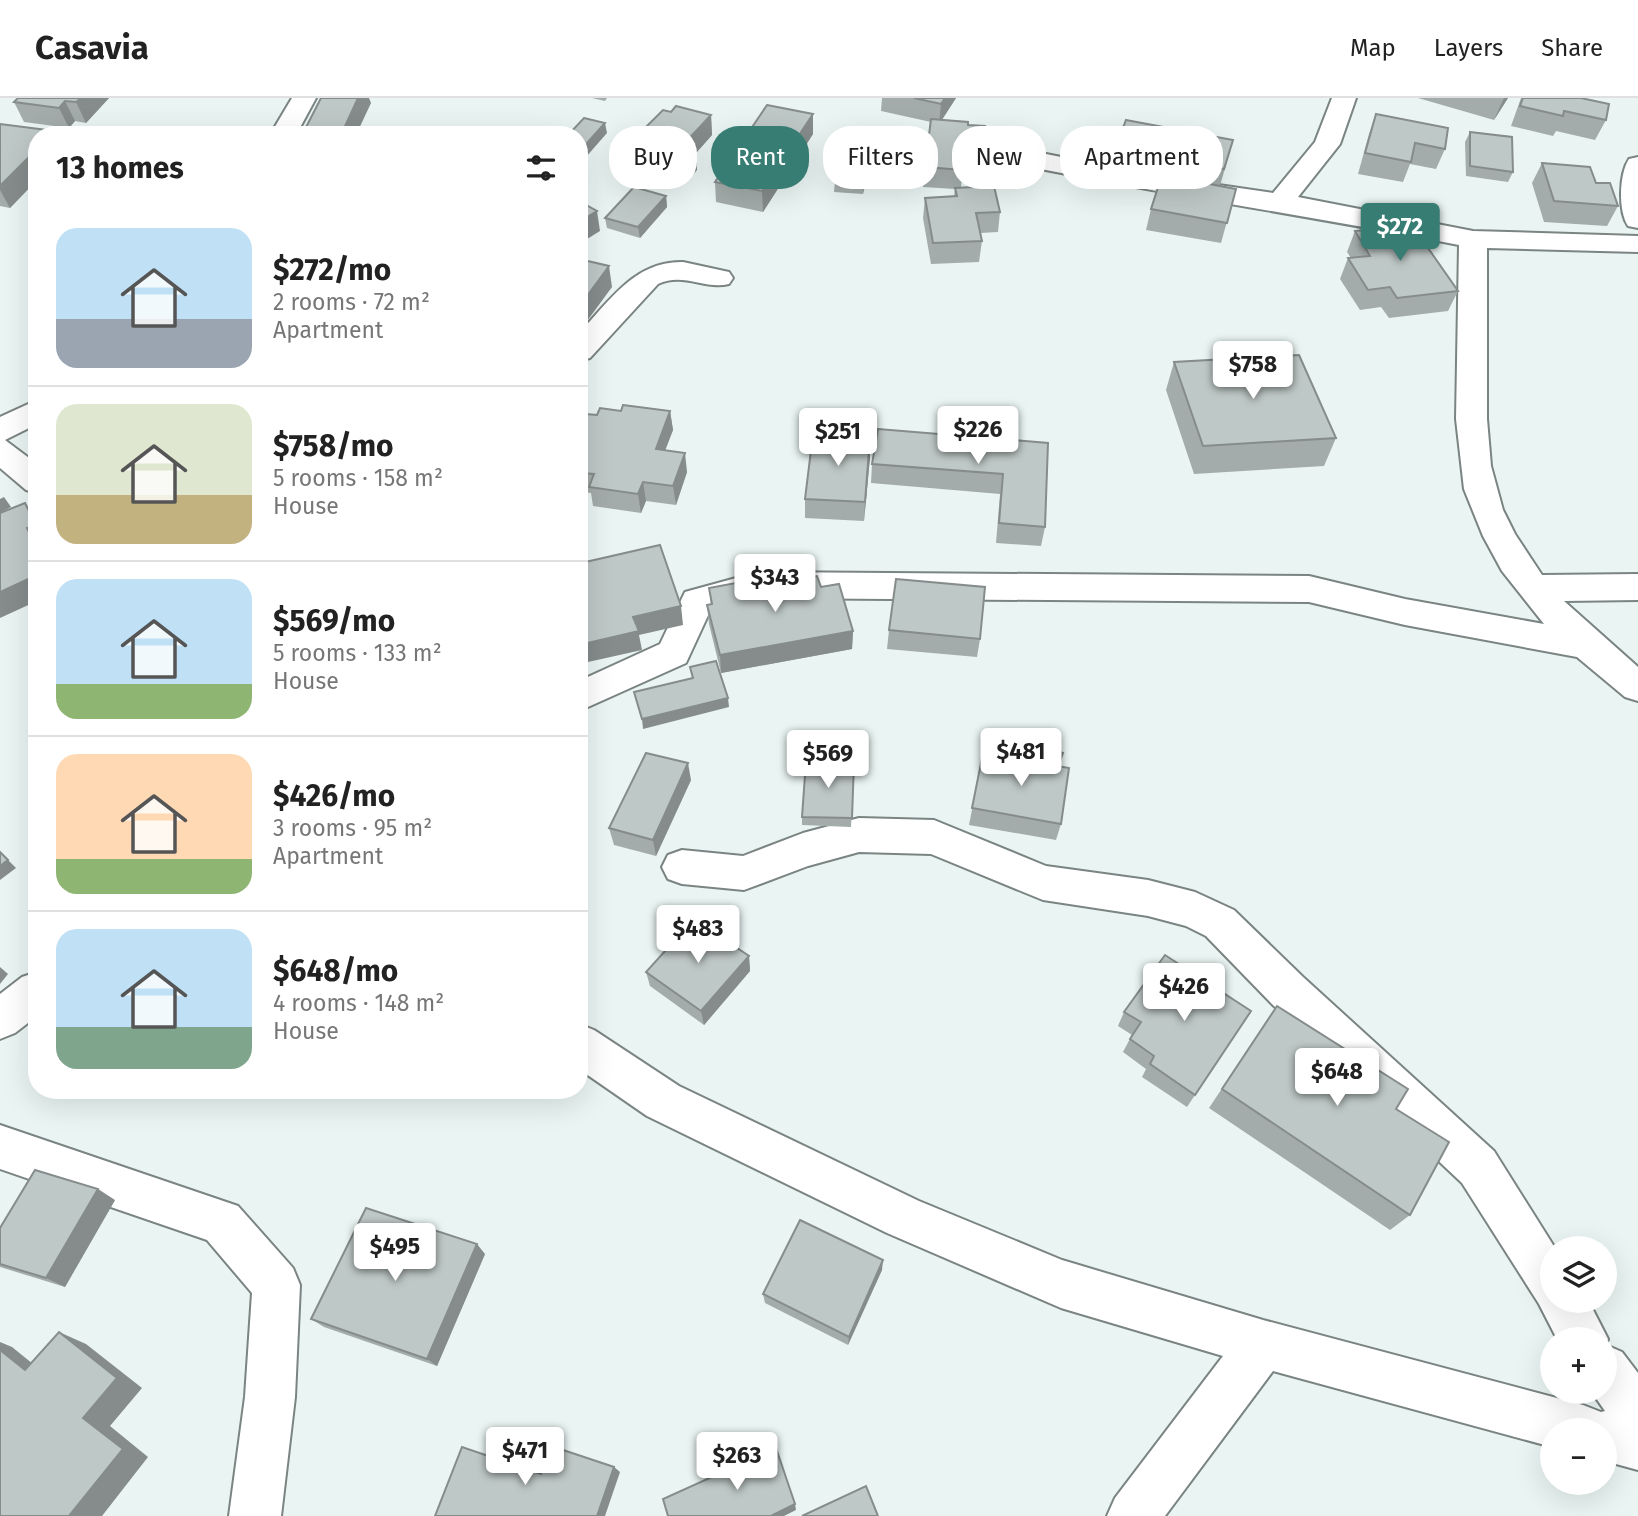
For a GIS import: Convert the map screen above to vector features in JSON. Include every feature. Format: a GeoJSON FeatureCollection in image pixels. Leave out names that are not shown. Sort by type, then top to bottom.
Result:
{"type":"FeatureCollection","features":[{"type":"Feature","properties":{"kind":"street"},"geometry":{"type":"LineString","coordinates":[[1280,202],[1327,144],[1344,98]]}},
{"type":"Feature","properties":{"kind":"street"},"geometry":{"type":"LineString","coordinates":[[288,126],[298,99]]}},
{"type":"Feature","properties":{"kind":"street"},"geometry":{"type":"LineString","coordinates":[[1046,162],[1157,184],[1280,202],[1472,239],[1638,244]]}},
{"type":"Feature","properties":{"kind":"street"},"geometry":{"type":"LineString","coordinates":[[1638,165],[1635,195],[1638,220]]}},
{"type":"Feature","properties":{"kind":"street"},"geometry":{"type":"LineString","coordinates":[[1472,239],[1471,404],[1476,460],[1486,509],[1514,560],[1535,588],[1584,645],[1638,687]]}},
{"type":"Feature","properties":{"kind":"street"},"geometry":{"type":"LineString","coordinates":[[588,341],[648,278],[660,271],[675,268],[719,278]]}},
{"type":"Feature","properties":{"kind":"street"},"geometry":{"type":"LineString","coordinates":[[0,431],[28,415]]}},
{"type":"Feature","properties":{"kind":"street"},"geometry":{"type":"LineString","coordinates":[[0,450],[28,474]]}},
{"type":"Feature","properties":{"kind":"street"},"geometry":{"type":"LineString","coordinates":[[588,693],[673,653],[696,601],[758,585],[1308,589],[1405,612],[1584,645]]}},
{"type":"Feature","properties":{"kind":"street"},"geometry":{"type":"LineString","coordinates":[[1535,588],[1638,587]]}},
{"type":"Feature","properties":{"kind":"street"},"geometry":{"type":"LineString","coordinates":[[682,867],[744,873],[803,850],[859,835],[934,837],[1043,883],[1148,898],[1195,910],[1220,923],[1288,991],[1478,1167],[1540,1267]]}},
{"type":"Feature","properties":{"kind":"street"},"geometry":{"type":"LineString","coordinates":[[0,1019],[28,998]]}},
{"type":"Feature","properties":{"kind":"street"},"geometry":{"type":"LineString","coordinates":[[588,1050],[663,1101],[903,1217],[1060,1284],[1263,1343],[1540,1418]]}},
{"type":"Feature","properties":{"kind":"street"},"geometry":{"type":"LineString","coordinates":[[0,1147],[222,1222],[276,1285],[270,1397],[255,1516]]}},
{"type":"Feature","properties":{"kind":"street"},"geometry":{"type":"LineString","coordinates":[[1133,1516],[1263,1343]]}},
{"type":"Feature","properties":{"kind":"street"},"geometry":{"type":"LineString","coordinates":[[1617,1386],[1638,1416]]}},
{"type":"Feature","properties":{"kind":"street"},"geometry":{"type":"LineString","coordinates":[[1617,1439],[1638,1445]]}},
{"type":"Feature","properties":{"kind":"building"},"geometry":{"type":"Polygon","coordinates":[[[18,98],[81,98],[76,102],[65,101],[59,108],[14,102],[18,98]]]}},
{"type":"Feature","properties":{"kind":"building"},"geometry":{"type":"Polygon","coordinates":[[[321,98],[358,98],[345,126],[307,126],[321,98]]]}},
{"type":"Feature","properties":{"kind":"building"},"geometry":{"type":"Polygon","coordinates":[[[914,98],[945,98],[941,104],[914,98]]]}},
{"type":"Feature","properties":{"kind":"building"},"geometry":{"type":"Polygon","coordinates":[[[1523,98],[1581,98],[1609,104],[1606,120],[1564,111],[1563,116],[1520,106],[1523,98]]]}},
{"type":"Feature","properties":{"kind":"building"},"geometry":{"type":"Polygon","coordinates":[[[767,105],[813,114],[805,126],[753,126],[767,105]]]}},
{"type":"Feature","properties":{"kind":"building"},"geometry":{"type":"Polygon","coordinates":[[[676,106],[711,115],[697,130],[697,126],[647,126],[663,110],[671,112],[676,106]]]}},
{"type":"Feature","properties":{"kind":"building"},"geometry":{"type":"Polygon","coordinates":[[[1376,114],[1448,128],[1445,149],[1415,143],[1411,162],[1365,153],[1376,114]]]}},
{"type":"Feature","properties":{"kind":"building"},"geometry":{"type":"Polygon","coordinates":[[[584,118],[605,123],[588,142],[588,126],[576,126],[584,118]]]}},
{"type":"Feature","properties":{"kind":"building"},"geometry":{"type":"Polygon","coordinates":[[[931,119],[985,126],[952,126],[952,169],[938,168],[938,126],[930,126],[931,119]]]}},
{"type":"Feature","properties":{"kind":"building"},"geometry":{"type":"Polygon","coordinates":[[[1126,120],[1158,126],[1124,126],[1126,120]]]}},
{"type":"Feature","properties":{"kind":"building"},"geometry":{"type":"Polygon","coordinates":[[[0,124],[28,128],[28,158],[0,186],[0,124]]]}},
{"type":"Feature","properties":{"kind":"building"},"geometry":{"type":"Polygon","coordinates":[[[1470,132],[1512,137],[1513,172],[1470,166],[1470,132]]]}},
{"type":"Feature","properties":{"kind":"building"},"geometry":{"type":"Polygon","coordinates":[[[1223,138],[1233,140],[1223,169],[1223,138]]]}},
{"type":"Feature","properties":{"kind":"building"},"geometry":{"type":"Polygon","coordinates":[[[1542,163],[1590,167],[1596,183],[1610,183],[1618,206],[1554,201],[1542,163]]]}},
{"type":"Feature","properties":{"kind":"building"},"geometry":{"type":"Polygon","coordinates":[[[1223,187],[1236,189],[1227,223],[1151,209],[1157,189],[1223,189],[1223,187]]]}},
{"type":"Feature","properties":{"kind":"building"},"geometry":{"type":"Polygon","coordinates":[[[632,189],[666,196],[638,227],[605,218],[632,189]]]}},
{"type":"Feature","properties":{"kind":"building"},"geometry":{"type":"Polygon","coordinates":[[[955,189],[995,189],[1000,212],[976,213],[982,241],[933,243],[925,198],[957,196],[955,189]]]}},
{"type":"Feature","properties":{"kind":"building"},"geometry":{"type":"Polygon","coordinates":[[[588,206],[597,211],[588,216],[588,206]]]}},
{"type":"Feature","properties":{"kind":"building"},"geometry":{"type":"Polygon","coordinates":[[[1412,225],[1458,291],[1397,298],[1390,287],[1368,290],[1348,258],[1370,256],[1355,231],[1412,225]]]}},
{"type":"Feature","properties":{"kind":"building"},"geometry":{"type":"Polygon","coordinates":[[[588,261],[609,266],[588,295],[588,261]]]}},
{"type":"Feature","properties":{"kind":"building"},"geometry":{"type":"Polygon","coordinates":[[[1299,355],[1336,438],[1203,446],[1174,362],[1299,355]]]}},
{"type":"Feature","properties":{"kind":"building"},"geometry":{"type":"Polygon","coordinates":[[[623,405],[670,411],[656,449],[685,453],[673,486],[643,482],[638,494],[589,487],[594,474],[588,474],[588,414],[597,415],[600,408],[621,411],[623,405]]]}},
{"type":"Feature","properties":{"kind":"building"},"geometry":{"type":"Polygon","coordinates":[[[878,429],[1048,443],[1045,527],[999,523],[1003,474],[872,464],[878,429]]]}},
{"type":"Feature","properties":{"kind":"building"},"geometry":{"type":"Polygon","coordinates":[[[813,434],[870,437],[865,502],[805,499],[813,434]]]}},
{"type":"Feature","properties":{"kind":"building"},"geometry":{"type":"Polygon","coordinates":[[[25,503],[28,509],[28,579],[0,592],[0,513],[25,503]]]}},
{"type":"Feature","properties":{"kind":"building"},"geometry":{"type":"Polygon","coordinates":[[[660,545],[681,606],[633,617],[639,631],[588,643],[588,561],[660,545]]]}},
{"type":"Feature","properties":{"kind":"building"},"geometry":{"type":"Polygon","coordinates":[[[817,576],[821,587],[839,584],[853,631],[720,655],[707,605],[712,604],[709,588],[768,577],[773,595],[784,593],[781,582],[817,576]]]}},
{"type":"Feature","properties":{"kind":"building"},"geometry":{"type":"Polygon","coordinates":[[[896,579],[985,587],[980,639],[889,630],[896,579]]]}},
{"type":"Feature","properties":{"kind":"building"},"geometry":{"type":"Polygon","coordinates":[[[716,661],[728,698],[642,719],[634,692],[693,678],[690,667],[716,661]]]}},
{"type":"Feature","properties":{"kind":"building"},"geometry":{"type":"Polygon","coordinates":[[[1022,741],[1063,753],[1058,766],[1016,759],[1022,741]]]}},
{"type":"Feature","properties":{"kind":"building"},"geometry":{"type":"Polygon","coordinates":[[[646,753],[688,763],[653,840],[609,828],[646,753]]]}},
{"type":"Feature","properties":{"kind":"building"},"geometry":{"type":"Polygon","coordinates":[[[983,753],[1069,768],[1061,824],[972,808],[983,753]]]}},
{"type":"Feature","properties":{"kind":"building"},"geometry":{"type":"Polygon","coordinates":[[[806,761],[854,762],[852,818],[802,817],[806,761]]]}},
{"type":"Feature","properties":{"kind":"building"},"geometry":{"type":"Polygon","coordinates":[[[0,852],[8,860],[0,866],[0,852]]]}},
{"type":"Feature","properties":{"kind":"building"},"geometry":{"type":"Polygon","coordinates":[[[694,919],[749,956],[701,1011],[646,972],[694,919]]]}},
{"type":"Feature","properties":{"kind":"building"},"geometry":{"type":"Polygon","coordinates":[[[1165,955],[1251,1011],[1195,1095],[1150,1064],[1154,1056],[1130,1039],[1141,1022],[1124,1012],[1165,955]]]}},
{"type":"Feature","properties":{"kind":"building"},"geometry":{"type":"Polygon","coordinates":[[[1277,1006],[1408,1089],[1396,1109],[1449,1142],[1410,1215],[1222,1089],[1277,1006]]]}},
{"type":"Feature","properties":{"kind":"building"},"geometry":{"type":"Polygon","coordinates":[[[35,1170],[98,1189],[46,1278],[0,1264],[0,1228],[35,1170]]]}},
{"type":"Feature","properties":{"kind":"building"},"geometry":{"type":"Polygon","coordinates":[[[366,1208],[477,1244],[427,1359],[311,1319],[366,1208]]]}},
{"type":"Feature","properties":{"kind":"building"},"geometry":{"type":"Polygon","coordinates":[[[800,1220],[883,1260],[849,1337],[763,1294],[800,1220]]]}},
{"type":"Feature","properties":{"kind":"building"},"geometry":{"type":"Polygon","coordinates":[[[59,1332],[117,1378],[83,1418],[123,1449],[69,1516],[0,1516],[0,1350],[25,1370],[59,1332]]]}},
{"type":"Feature","properties":{"kind":"building"},"geometry":{"type":"Polygon","coordinates":[[[551,1446],[614,1467],[597,1516],[435,1516],[462,1447],[541,1474],[551,1446]]]}},
{"type":"Feature","properties":{"kind":"building"},"geometry":{"type":"Polygon","coordinates":[[[776,1448],[795,1504],[771,1516],[668,1516],[663,1499],[776,1448]]]}},
{"type":"Feature","properties":{"kind":"building"},"geometry":{"type":"Polygon","coordinates":[[[866,1486],[878,1516],[802,1516],[866,1486]]]}}]}
